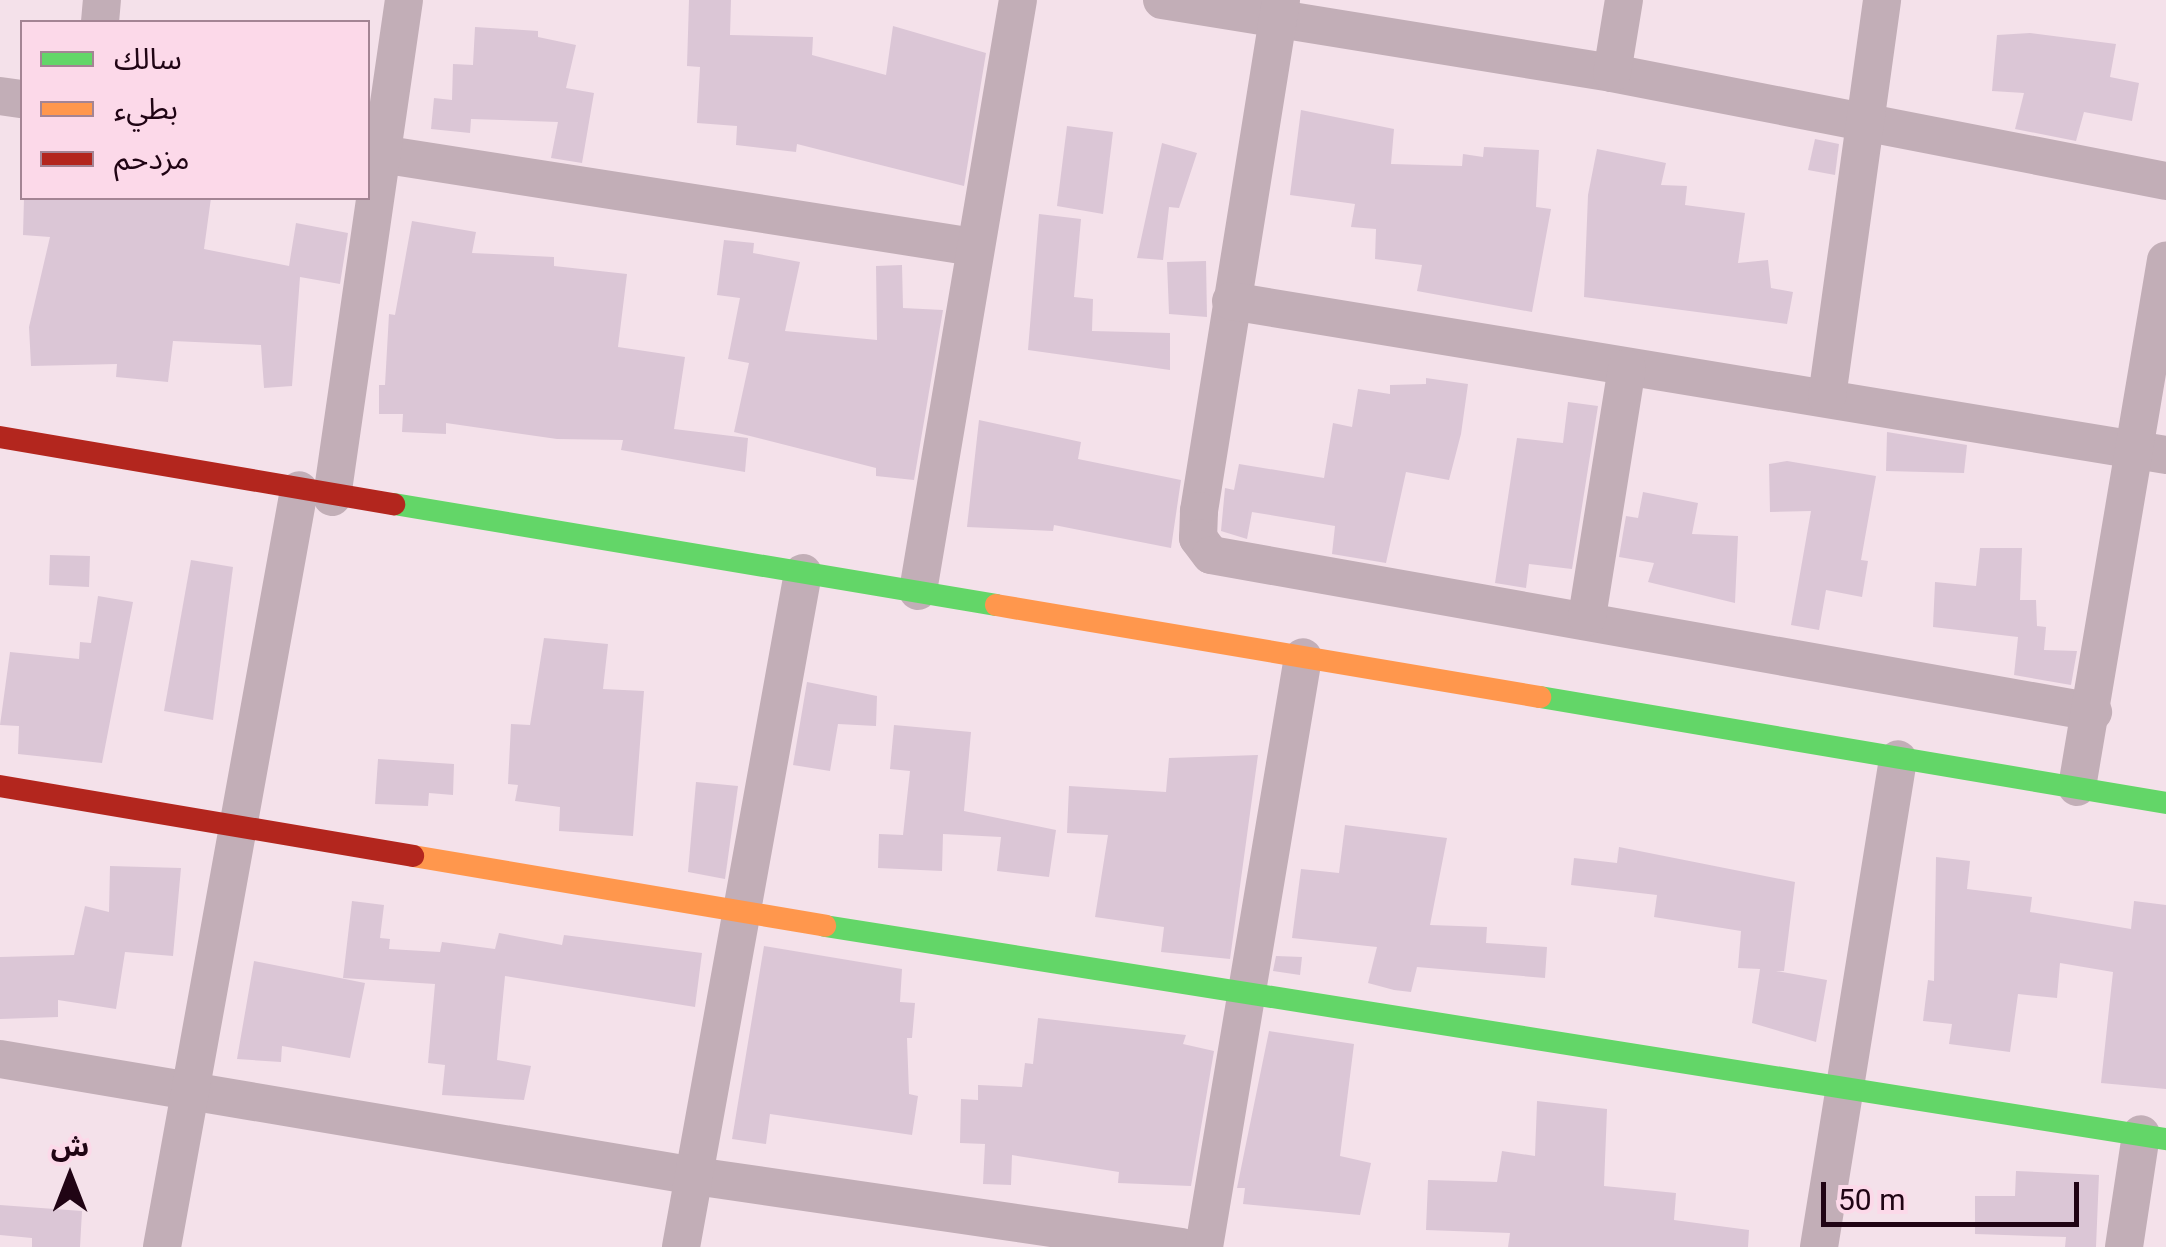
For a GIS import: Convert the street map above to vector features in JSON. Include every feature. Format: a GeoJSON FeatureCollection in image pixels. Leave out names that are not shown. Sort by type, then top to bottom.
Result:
{"type":"FeatureCollection","features":[{"type":"Feature","properties":{"kind":"street"},"geometry":{"type":"LineString","coordinates":[[370,187],[404,0]]}},
{"type":"Feature","properties":{"kind":"street"},"geometry":{"type":"LineString","coordinates":[[918,591],[1018,0]]}},
{"type":"Feature","properties":{"kind":"street"},"geometry":{"type":"LineString","coordinates":[[1162,0],[1279,10],[2166,181]]}},
{"type":"Feature","properties":{"kind":"street"},"geometry":{"type":"LineString","coordinates":[[1612,73],[1624,0]]}},
{"type":"Feature","properties":{"kind":"street"},"geometry":{"type":"LineString","coordinates":[[1827,397],[1882,0]]}},
{"type":"Feature","properties":{"kind":"street"},"geometry":{"type":"LineString","coordinates":[[1279,10],[1199,511],[1198,538],[1211,555],[1587,617],[2092,712]]}},
{"type":"Feature","properties":{"kind":"street"},"geometry":{"type":"LineString","coordinates":[[376,153],[974,246]]}},
{"type":"Feature","properties":{"kind":"street"},"geometry":{"type":"LineString","coordinates":[[162,1247],[242,824],[316,494],[368,200]]}},
{"type":"Feature","properties":{"kind":"street"},"geometry":{"type":"LineString","coordinates":[[2076,787],[2150,454],[2166,260]]}},
{"type":"Feature","properties":{"kind":"street"},"geometry":{"type":"LineString","coordinates":[[1231,301],[1627,368],[1827,397],[2150,454]]}},
{"type":"Feature","properties":{"kind":"street"},"geometry":{"type":"LineString","coordinates":[[1587,617],[1627,368]]}},
{"type":"Feature","properties":{"kind":"street"},"geometry":{"type":"LineString","coordinates":[[0,437],[316,494],[918,591],[2166,803]]}},
{"type":"Feature","properties":{"kind":"street"},"geometry":{"type":"LineString","coordinates":[[681,1247],[803,573]]}},
{"type":"Feature","properties":{"kind":"street"},"geometry":{"type":"LineString","coordinates":[[1204,1247],[1304,658]]}},
{"type":"Feature","properties":{"kind":"street"},"geometry":{"type":"LineString","coordinates":[[1819,1247],[1898,759]]}},
{"type":"Feature","properties":{"kind":"street"},"geometry":{"type":"LineString","coordinates":[[0,786],[242,824],[1244,997],[2154,1136],[2124,1247]]}},
{"type":"Feature","properties":{"kind":"street"},"geometry":{"type":"LineString","coordinates":[[0,1059],[695,1176],[1182,1247]]}},
{"type":"Feature","properties":{"kind":"building"},"geometry":{"type":"Polygon","coordinates":[[[689,0],[731,0],[730,35],[813,37],[812,55],[886,75],[893,26],[986,53],[964,186],[797,144],[796,152],[736,145],[737,126],[697,123],[700,67],[687,66],[689,0]]]}},
{"type":"Feature","properties":{"kind":"building"},"geometry":{"type":"Polygon","coordinates":[[[475,27],[538,31],[538,37],[576,45],[566,88],[594,93],[582,163],[551,158],[558,122],[471,119],[470,133],[431,129],[434,98],[452,100],[453,64],[473,65],[475,27]]]}},
{"type":"Feature","properties":{"kind":"building"},"geometry":{"type":"Polygon","coordinates":[[[2030,33],[2116,44],[2110,77],[2139,83],[2132,121],[2084,112],[2076,141],[2015,129],[2024,93],[1992,91],[1997,35],[2030,33]]]}},
{"type":"Feature","properties":{"kind":"building"},"geometry":{"type":"Polygon","coordinates":[[[1301,110],[1394,129],[1391,164],[1462,166],[1463,154],[1483,157],[1484,147],[1539,150],[1536,207],[1551,209],[1532,312],[1417,291],[1422,265],[1375,259],[1376,229],[1351,227],[1355,204],[1290,195],[1301,110]]]}},
{"type":"Feature","properties":{"kind":"building"},"geometry":{"type":"Polygon","coordinates":[[[1067,126],[1113,132],[1103,214],[1057,206],[1067,126]]]}},
{"type":"Feature","properties":{"kind":"building"},"geometry":{"type":"Polygon","coordinates":[[[1815,139],[1839,144],[1835,175],[1808,170],[1815,139]]]}},
{"type":"Feature","properties":{"kind":"building"},"geometry":{"type":"Polygon","coordinates":[[[1162,143],[1197,153],[1179,208],[1169,207],[1163,260],[1137,258],[1162,143]]]}},
{"type":"Feature","properties":{"kind":"building"},"geometry":{"type":"Polygon","coordinates":[[[1597,149],[1666,163],[1661,185],[1687,186],[1685,205],[1745,213],[1738,263],[1768,260],[1771,288],[1793,292],[1787,324],[1584,297],[1588,195],[1597,149]]]}},
{"type":"Feature","properties":{"kind":"building"},"geometry":{"type":"Polygon","coordinates":[[[24,200],[211,200],[204,249],[289,266],[296,223],[348,233],[340,284],[300,277],[292,386],[264,388],[261,345],[173,341],[168,382],[116,377],[117,364],[31,366],[29,327],[50,237],[23,235],[24,200]]]}},
{"type":"Feature","properties":{"kind":"building"},"geometry":{"type":"Polygon","coordinates":[[[1039,214],[1081,219],[1074,297],[1093,299],[1092,331],[1170,333],[1170,370],[1028,350],[1039,214]]]}},
{"type":"Feature","properties":{"kind":"building"},"geometry":{"type":"Polygon","coordinates":[[[412,221],[476,232],[472,253],[554,257],[554,266],[627,274],[618,347],[685,357],[674,429],[748,438],[745,472],[621,450],[623,440],[557,439],[446,423],[446,434],[402,432],[403,414],[379,414],[379,385],[385,385],[389,314],[395,315],[412,221]]]}},
{"type":"Feature","properties":{"kind":"building"},"geometry":{"type":"Polygon","coordinates":[[[724,240],[754,243],[753,253],[800,262],[785,331],[877,340],[876,266],[902,265],[903,308],[943,310],[914,480],[876,476],[876,468],[734,432],[749,363],[728,359],[740,298],[717,295],[724,240]]]}},
{"type":"Feature","properties":{"kind":"building"},"geometry":{"type":"Polygon","coordinates":[[[1206,261],[1207,317],[1169,314],[1167,262],[1206,261]]]}},
{"type":"Feature","properties":{"kind":"building"},"geometry":{"type":"Polygon","coordinates":[[[1426,378],[1468,384],[1461,434],[1449,480],[1406,472],[1386,563],[1332,554],[1335,526],[1252,512],[1247,539],[1221,531],[1225,488],[1234,490],[1239,464],[1324,478],[1333,423],[1352,427],[1358,389],[1390,394],[1390,385],[1426,384],[1426,378]]]}},
{"type":"Feature","properties":{"kind":"building"},"geometry":{"type":"Polygon","coordinates":[[[1568,402],[1598,406],[1572,569],[1529,564],[1526,588],[1495,583],[1517,438],[1563,443],[1568,402]]]}},
{"type":"Feature","properties":{"kind":"building"},"geometry":{"type":"Polygon","coordinates":[[[979,420],[1081,442],[1078,459],[1181,480],[1171,548],[1054,525],[1053,531],[967,527],[979,420]]]}},
{"type":"Feature","properties":{"kind":"building"},"geometry":{"type":"Polygon","coordinates":[[[1887,432],[1967,445],[1964,473],[1886,471],[1887,432]]]}},
{"type":"Feature","properties":{"kind":"building"},"geometry":{"type":"Polygon","coordinates":[[[1787,461],[1876,476],[1861,560],[1868,561],[1862,597],[1826,590],[1819,630],[1791,625],[1811,511],[1770,512],[1769,464],[1787,461]]]}},
{"type":"Feature","properties":{"kind":"building"},"geometry":{"type":"Polygon","coordinates":[[[1643,492],[1698,503],[1692,534],[1738,536],[1735,603],[1648,582],[1654,563],[1619,557],[1626,516],[1638,518],[1643,492]]]}},
{"type":"Feature","properties":{"kind":"building"},"geometry":{"type":"Polygon","coordinates":[[[1980,548],[2022,548],[2020,600],[2036,600],[2037,626],[2046,627],[2044,650],[2077,651],[2071,685],[2014,675],[2018,637],[1933,627],[1935,582],[1976,586],[1980,548]]]}},
{"type":"Feature","properties":{"kind":"building"},"geometry":{"type":"Polygon","coordinates":[[[50,555],[90,556],[89,587],[49,585],[50,555]]]}},
{"type":"Feature","properties":{"kind":"building"},"geometry":{"type":"Polygon","coordinates":[[[191,560],[233,567],[213,720],[164,711],[191,560]]]}},
{"type":"Feature","properties":{"kind":"building"},"geometry":{"type":"Polygon","coordinates":[[[98,596],[133,602],[102,763],[18,754],[19,726],[0,725],[10,652],[79,659],[80,642],[91,643],[98,596]]]}},
{"type":"Feature","properties":{"kind":"building"},"geometry":{"type":"Polygon","coordinates":[[[544,638],[608,644],[603,689],[644,691],[633,836],[559,831],[560,807],[515,801],[518,785],[508,784],[511,724],[530,725],[544,638]]]}},
{"type":"Feature","properties":{"kind":"building"},"geometry":{"type":"Polygon","coordinates":[[[807,682],[877,696],[876,726],[838,724],[830,771],[793,765],[807,682]]]}},
{"type":"Feature","properties":{"kind":"building"},"geometry":{"type":"Polygon","coordinates":[[[894,725],[971,732],[964,811],[1056,830],[1049,877],[997,871],[1001,837],[943,834],[942,871],[878,868],[879,834],[903,835],[910,771],[890,769],[894,725]]]}},
{"type":"Feature","properties":{"kind":"building"},"geometry":{"type":"Polygon","coordinates":[[[1258,755],[1230,959],[1161,952],[1164,927],[1095,917],[1108,835],[1067,833],[1069,786],[1166,792],[1169,758],[1258,755]]]}},
{"type":"Feature","properties":{"kind":"building"},"geometry":{"type":"Polygon","coordinates":[[[378,759],[454,764],[453,795],[429,793],[428,806],[375,804],[378,759]]]}},
{"type":"Feature","properties":{"kind":"building"},"geometry":{"type":"Polygon","coordinates":[[[696,782],[738,786],[725,879],[688,872],[696,782]]]}},
{"type":"Feature","properties":{"kind":"building"},"geometry":{"type":"Polygon","coordinates":[[[1345,825],[1447,838],[1430,925],[1487,927],[1486,943],[1547,947],[1545,978],[1417,967],[1411,992],[1394,990],[1368,983],[1377,947],[1292,938],[1301,869],[1339,873],[1345,825]]]}},
{"type":"Feature","properties":{"kind":"building"},"geometry":{"type":"Polygon","coordinates":[[[1619,847],[1795,882],[1784,971],[1776,971],[1827,980],[1816,1042],[1752,1023],[1760,969],[1738,968],[1741,931],[1654,917],[1657,895],[1571,885],[1574,858],[1617,863],[1619,847]]]}},
{"type":"Feature","properties":{"kind":"building"},"geometry":{"type":"Polygon","coordinates":[[[1936,857],[1970,861],[1967,889],[2032,897],[2030,912],[2131,929],[2134,901],[2166,905],[2166,1089],[2101,1083],[2113,972],[2060,963],[2057,998],[2018,994],[2010,1052],[1949,1044],[1952,1024],[1923,1021],[1928,980],[1934,981],[1936,857]]]}},
{"type":"Feature","properties":{"kind":"building"},"geometry":{"type":"Polygon","coordinates":[[[110,866],[181,868],[173,956],[125,952],[116,1009],[58,1000],[58,1017],[0,1019],[0,957],[74,955],[85,906],[109,912],[110,866]]]}},
{"type":"Feature","properties":{"kind":"building"},"geometry":{"type":"Polygon","coordinates":[[[352,901],[384,905],[380,938],[390,939],[389,949],[440,952],[442,942],[495,949],[499,933],[562,945],[564,935],[702,953],[695,1007],[505,976],[497,1060],[531,1066],[524,1100],[442,1095],[445,1065],[428,1063],[435,984],[343,978],[352,901]]]}},
{"type":"Feature","properties":{"kind":"building"},"geometry":{"type":"Polygon","coordinates":[[[764,946],[902,969],[900,1002],[915,1003],[912,1038],[907,1038],[909,1094],[918,1096],[912,1135],[770,1114],[766,1144],[732,1139],[764,946]]]}},
{"type":"Feature","properties":{"kind":"building"},"geometry":{"type":"Polygon","coordinates":[[[1276,956],[1302,957],[1300,975],[1273,971],[1276,956]]]}},
{"type":"Feature","properties":{"kind":"building"},"geometry":{"type":"Polygon","coordinates":[[[254,961],[365,983],[350,1058],[282,1046],[281,1062],[237,1059],[254,961]]]}},
{"type":"Feature","properties":{"kind":"building"},"geometry":{"type":"Polygon","coordinates":[[[1038,1018],[1186,1035],[1183,1044],[1214,1051],[1191,1186],[1118,1183],[1119,1172],[1012,1155],[1011,1185],[983,1184],[985,1144],[960,1143],[961,1099],[978,1100],[978,1085],[1022,1087],[1025,1063],[1033,1064],[1038,1018]]]}},
{"type":"Feature","properties":{"kind":"building"},"geometry":{"type":"Polygon","coordinates":[[[1269,1031],[1354,1044],[1340,1156],[1371,1163],[1360,1215],[1243,1204],[1245,1188],[1237,1188],[1269,1031]]]}},
{"type":"Feature","properties":{"kind":"building"},"geometry":{"type":"Polygon","coordinates":[[[1537,1101],[1607,1109],[1604,1186],[1676,1193],[1674,1220],[1749,1230],[1748,1247],[1508,1247],[1510,1233],[1426,1230],[1428,1180],[1497,1182],[1502,1151],[1535,1156],[1537,1101]]]}},
{"type":"Feature","properties":{"kind":"building"},"geometry":{"type":"Polygon","coordinates":[[[2016,1171],[2099,1175],[2096,1247],[2065,1247],[2066,1237],[1975,1234],[1975,1196],[2015,1196],[2016,1171]]]}},
{"type":"Feature","properties":{"kind":"building"},"geometry":{"type":"Polygon","coordinates":[[[0,1205],[82,1211],[80,1247],[32,1247],[32,1238],[0,1235],[0,1205]]]}},
{"type":"Feature","properties":{"kind":"traffic: fast"},"geometry":{"type":"LineString","coordinates":[[394,504],[996,605]]}},
{"type":"Feature","properties":{"kind":"traffic: fast"},"geometry":{"type":"LineString","coordinates":[[1540,697],[2166,803]]}},
{"type":"Feature","properties":{"kind":"traffic: fast"},"geometry":{"type":"LineString","coordinates":[[825,926],[2166,1139]]}},
{"type":"Feature","properties":{"kind":"traffic: slow"},"geometry":{"type":"LineString","coordinates":[[996,605],[1540,697]]}},
{"type":"Feature","properties":{"kind":"traffic: slow"},"geometry":{"type":"LineString","coordinates":[[413,856],[825,926]]}},
{"type":"Feature","properties":{"kind":"traffic: jam"},"geometry":{"type":"LineString","coordinates":[[0,437],[394,504]]}},
{"type":"Feature","properties":{"kind":"traffic: jam"},"geometry":{"type":"LineString","coordinates":[[0,786],[413,856]]}}]}
